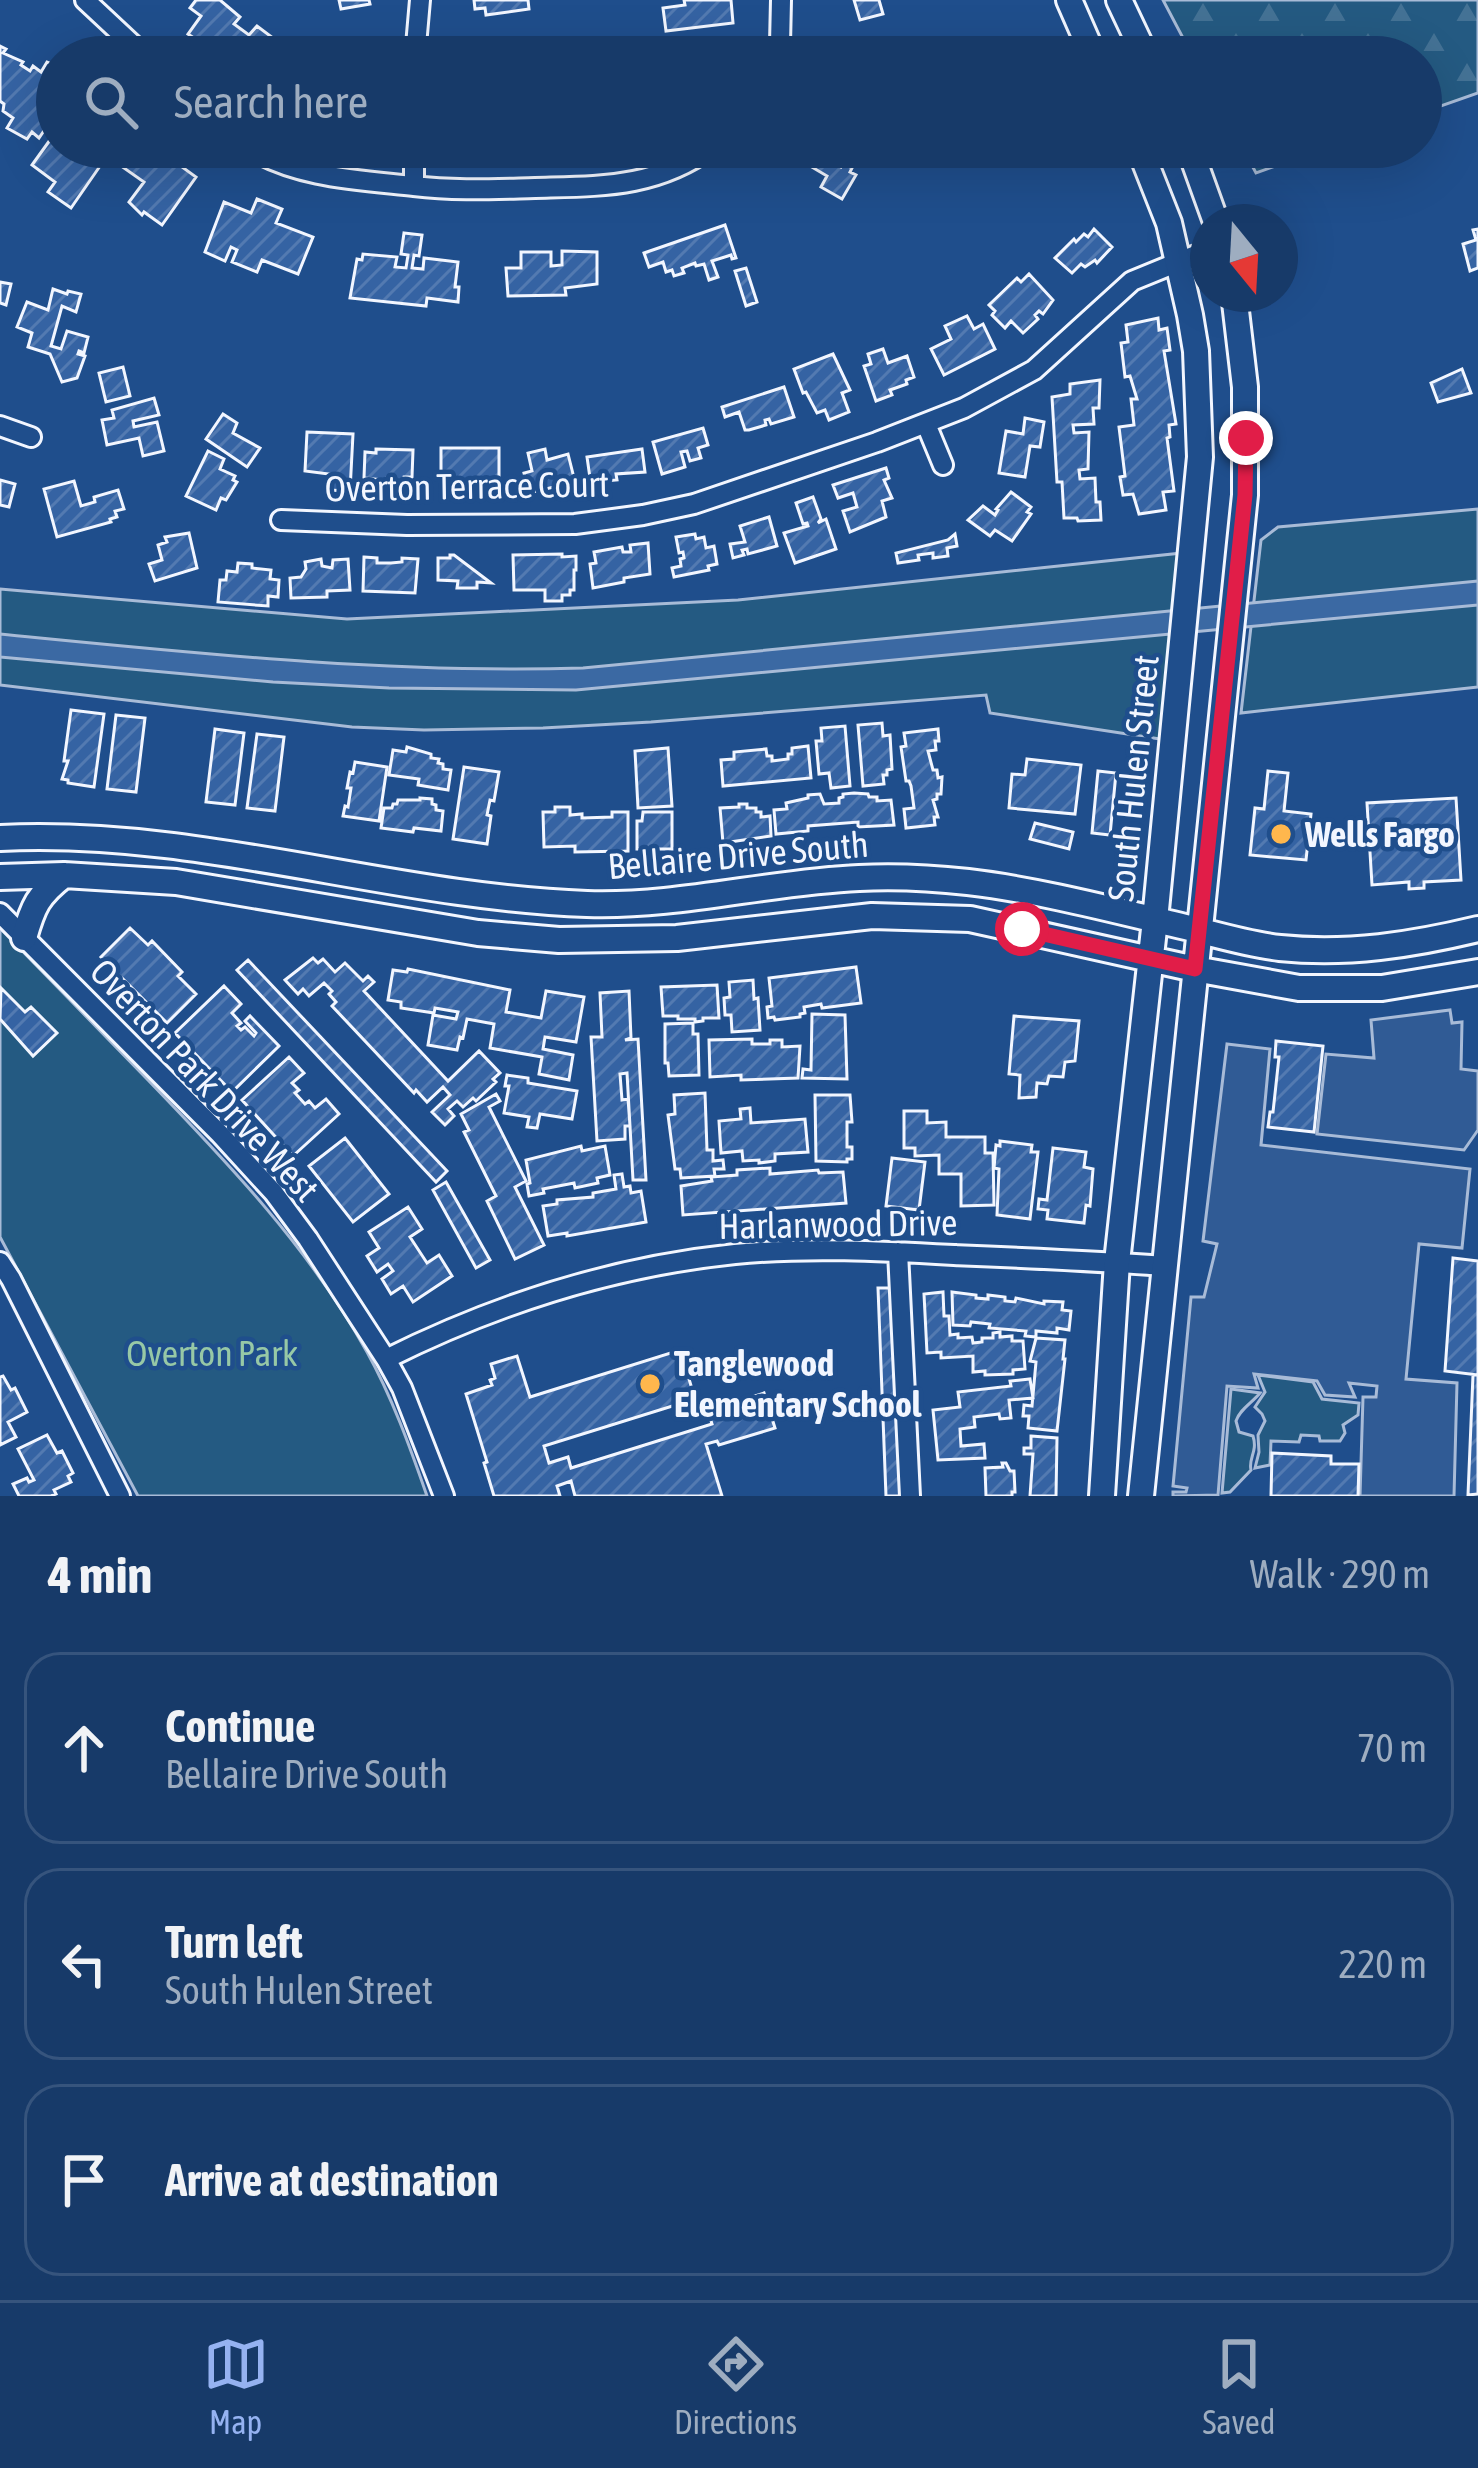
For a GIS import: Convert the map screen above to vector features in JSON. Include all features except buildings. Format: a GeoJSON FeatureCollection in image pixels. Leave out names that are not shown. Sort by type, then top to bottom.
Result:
{"type":"FeatureCollection","features":[{"type":"Feature","properties":{"kind":"main road"},"geometry":{"type":"LineString","coordinates":[[1069,0],[1085,36]]}},
{"type":"Feature","properties":{"kind":"main road"},"geometry":{"type":"LineString","coordinates":[[1119,0],[1136,36]]}},
{"type":"Feature","properties":{"kind":"main road","name":"South Hulen Street"},"geometry":{"type":"LineString","coordinates":[[1102,1496],[1117,1262],[1200,457],[1196,351],[1180,261],[1148,168]]}},
{"type":"Feature","properties":{"kind":"main road"},"geometry":{"type":"LineString","coordinates":[[1197,168],[1210,204]]}},
{"type":"Feature","properties":{"kind":"main road"},"geometry":{"type":"LineString","coordinates":[[1141,1496],[1246,482],[1246,415],[1236,312]]}},
{"type":"Feature","properties":{"kind":"main road","name":"Bellaire Drive South"},"geometry":{"type":"LineString","coordinates":[[0,838],[115,839],[509,898],[636,904],[841,880],[966,882],[1274,947],[1345,951],[1478,929]]}},
{"type":"Feature","properties":{"kind":"main road"},"geometry":{"type":"LineString","coordinates":[[259,894],[267,860]]}},
{"type":"Feature","properties":{"kind":"main road"},"geometry":{"type":"LineString","coordinates":[[24,938],[40,893],[64,874]]}},
{"type":"Feature","properties":{"kind":"main road","name":"Bellaire Drive South"},"geometry":{"type":"LineString","coordinates":[[0,877],[64,874],[176,882],[522,938],[638,940],[896,915],[970,919],[1298,988],[1382,988],[1471,973]]}},
{"type":"Feature","properties":{"kind":"main road"},"geometry":{"type":"LineString","coordinates":[[896,878],[896,915]]}},
{"type":"Feature","properties":{"kind":"main road"},"geometry":{"type":"LineString","coordinates":[[636,904],[638,940]]}},
{"type":"Feature","properties":{"kind":"main road"},"geometry":{"type":"LineString","coordinates":[[1471,973],[1461,957],[1478,943]]}},
{"type":"Feature","properties":{"kind":"street"},"geometry":{"type":"LineString","coordinates":[[85,0],[124,36]]}},
{"type":"Feature","properties":{"kind":"street"},"geometry":{"type":"LineString","coordinates":[[417,36],[420,0]]}},
{"type":"Feature","properties":{"kind":"street"},"geometry":{"type":"LineString","coordinates":[[780,36],[781,0]]}},
{"type":"Feature","properties":{"kind":"street"},"geometry":{"type":"LineString","coordinates":[[299,168],[324,177],[452,190],[616,186],[678,168]]}},
{"type":"Feature","properties":{"kind":"street"},"geometry":{"type":"LineString","coordinates":[[414,168],[414,186]]}},
{"type":"Feature","properties":{"kind":"street","name":"Overton Terrace Court"},"geometry":{"type":"LineString","coordinates":[[281,520],[540,525],[631,517],[694,504],[964,408],[1019,380],[1123,287],[1190,257]]}},
{"type":"Feature","properties":{"kind":"street"},"geometry":{"type":"LineString","coordinates":[[926,424],[943,465]]}},
{"type":"Feature","properties":{"kind":"street"},"geometry":{"type":"LineString","coordinates":[[0,426],[31,437]]}},
{"type":"Feature","properties":{"kind":"street","name":"Overton Park Drive West"},"geometry":{"type":"LineString","coordinates":[[0,913],[274,1193],[386,1359],[444,1496]]}},
{"type":"Feature","properties":{"kind":"street","name":"Harlanwood Drive"},"geometry":{"type":"LineString","coordinates":[[386,1359],[518,1301],[636,1270],[737,1254],[831,1250],[1165,1266]]}},
{"type":"Feature","properties":{"kind":"street"},"geometry":{"type":"LineString","coordinates":[[898,1252],[910,1496]]}},
{"type":"Feature","properties":{"kind":"street"},"geometry":{"type":"LineString","coordinates":[[0,1262],[117,1495]]}},
{"type":"Feature","properties":{"kind":"green space"},"geometry":{"type":"Polygon","coordinates":[[[1163,0],[1478,0],[1478,93],[1442,106],[1442,36],[1182,36],[1163,0]]]}},
{"type":"Feature","properties":{"kind":"green space"},"geometry":{"type":"Polygon","coordinates":[[[1478,509],[1478,687],[1241,713],[1261,540],[1278,527],[1478,509]]]}},
{"type":"Feature","properties":{"kind":"green space"},"geometry":{"type":"Polygon","coordinates":[[[1182,553],[1160,739],[990,713],[986,695],[651,722],[424,730],[352,727],[0,685],[0,589],[347,619],[738,600],[1182,553]]]}},
{"type":"Feature","properties":{"kind":"green space","name":"Overton Park"},"geometry":{"type":"Polygon","coordinates":[[[0,928],[208,1143],[294,1243],[345,1314],[376,1369],[427,1496],[138,1496],[0,1237],[0,928]]]}},
{"type":"Feature","properties":{"kind":"green space"},"geometry":{"type":"Polygon","coordinates":[[[1258,1375],[1313,1382],[1322,1399],[1359,1403],[1358,1415],[1343,1425],[1340,1441],[1301,1435],[1299,1442],[1271,1441],[1270,1465],[1255,1468],[1258,1435],[1265,1421],[1255,1407],[1265,1392],[1258,1375]]]}},
{"type":"Feature","properties":{"kind":"green space"},"geometry":{"type":"Polygon","coordinates":[[[1231,1389],[1260,1393],[1236,1421],[1239,1432],[1253,1436],[1251,1470],[1230,1492],[1222,1493],[1231,1389]]]}},
{"type":"Feature","properties":{"kind":"shaded area"},"geometry":{"type":"Polygon","coordinates":[[[1478,581],[1478,605],[576,690],[273,682],[0,657],[0,634],[364,665],[583,668],[1478,581]]]}},
{"type":"Feature","properties":{"kind":"shaded area"},"geometry":{"type":"Polygon","coordinates":[[[1450,1010],[1452,1023],[1462,1022],[1461,1069],[1478,1071],[1478,1130],[1464,1150],[1317,1134],[1326,1054],[1374,1058],[1371,1020],[1450,1010]]]}},
{"type":"Feature","properties":{"kind":"shaded area"},"geometry":{"type":"Polygon","coordinates":[[[1227,1044],[1270,1049],[1261,1145],[1470,1169],[1462,1248],[1419,1244],[1406,1379],[1457,1383],[1454,1496],[1360,1496],[1363,1397],[1376,1397],[1377,1386],[1349,1383],[1355,1397],[1325,1395],[1317,1381],[1254,1374],[1258,1388],[1227,1386],[1218,1495],[1173,1496],[1187,1488],[1173,1486],[1191,1297],[1204,1297],[1217,1244],[1203,1241],[1227,1044]]]}},
{"type":"Feature","properties":{"kind":"place","name":"Wells Fargo"},"geometry":{"type":"Point","coordinates":[1281,834]}},
{"type":"Feature","properties":{"kind":"place","name":"Tanglewood Elementary School"},"geometry":{"type":"Point","coordinates":[650,1384]}},
{"type":"Feature","properties":{"kind":"route"},"geometry":{"type":"LineString","coordinates":[[1022,929],[1195,969],[1245,495],[1246,438]]}}]}
